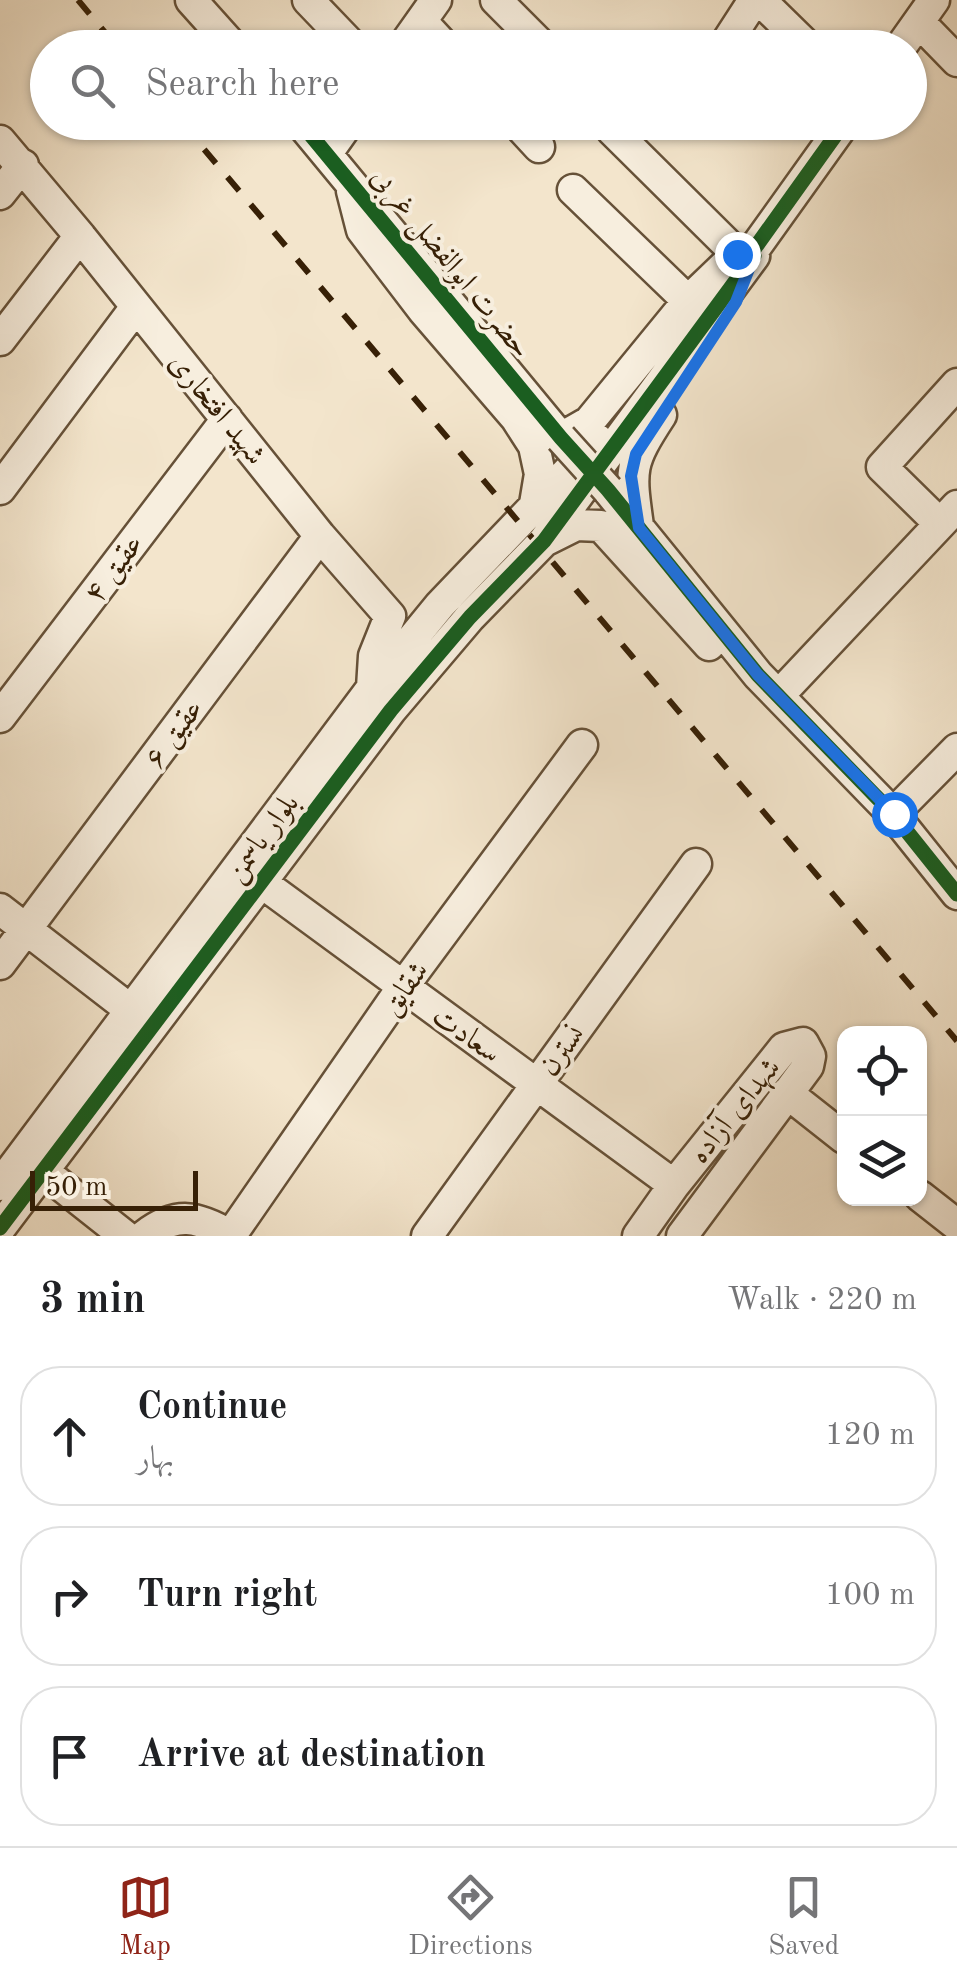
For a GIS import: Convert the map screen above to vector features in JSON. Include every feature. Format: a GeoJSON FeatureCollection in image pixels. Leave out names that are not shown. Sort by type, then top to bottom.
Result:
{"type":"FeatureCollection","features":[{"type":"Feature","properties":{"kind":"street"},"geometry":{"type":"LineString","coordinates":[[192,0],[218,30]]}},
{"type":"Feature","properties":{"kind":"street"},"geometry":{"type":"LineString","coordinates":[[308,0],[337,30]]}},
{"type":"Feature","properties":{"kind":"street"},"geometry":{"type":"LineString","coordinates":[[496,0],[526,30]]}},
{"type":"Feature","properties":{"kind":"street"},"geometry":{"type":"LineString","coordinates":[[735,30],[757,0],[790,30]]}},
{"type":"Feature","properties":{"kind":"street"},"geometry":{"type":"LineString","coordinates":[[926,11],[957,61]]}},
{"type":"Feature","properties":{"kind":"street","name":"حضرت ابوالفضل غربی"},"geometry":{"type":"LineString","coordinates":[[316,140],[560,438],[595,491],[639,528],[769,685]]}},
{"type":"Feature","properties":{"kind":"street"},"geometry":{"type":"LineString","coordinates":[[328,153],[337,140]]}},
{"type":"Feature","properties":{"kind":"street"},"geometry":{"type":"LineString","coordinates":[[533,140],[539,146]]}},
{"type":"Feature","properties":{"kind":"street"},"geometry":{"type":"LineString","coordinates":[[623,140],[748,254]]}},
{"type":"Feature","properties":{"kind":"street"},"geometry":{"type":"LineString","coordinates":[[560,438],[588,422],[688,301],[748,254],[832,140]]}},
{"type":"Feature","properties":{"kind":"street","name":"شهید افتخاری"},"geometry":{"type":"LineString","coordinates":[[0,141],[320,536],[390,616],[374,656],[372,688]]}},
{"type":"Feature","properties":{"kind":"street"},"geometry":{"type":"LineString","coordinates":[[0,194],[23,165]]}},
{"type":"Feature","properties":{"kind":"street"},"geometry":{"type":"LineString","coordinates":[[348,179],[362,230],[516,418],[534,446],[540,474],[534,510]]}},
{"type":"Feature","properties":{"kind":"street"},"geometry":{"type":"LineString","coordinates":[[574,190],[688,301]]}},
{"type":"Feature","properties":{"kind":"street"},"geometry":{"type":"LineString","coordinates":[[0,340],[80,236]]}},
{"type":"Feature","properties":{"kind":"street"},"geometry":{"type":"LineString","coordinates":[[639,528],[631,476],[636,454],[736,302],[748,254]]}},
{"type":"Feature","properties":{"kind":"street","name":"بلوار یاسمن"},"geometry":{"type":"LineString","coordinates":[[0,1185],[34,1163],[261,882],[437,654],[595,491],[748,254]]}},
{"type":"Feature","properties":{"kind":"street","name":"بلوار یاسمن"},"geometry":{"type":"LineString","coordinates":[[0,1228],[34,1163],[132,1010],[372,688],[440,605],[596,442],[689,313],[748,254]]}},
{"type":"Feature","properties":{"kind":"street"},"geometry":{"type":"LineString","coordinates":[[0,489],[136,306]]}},
{"type":"Feature","properties":{"kind":"street"},"geometry":{"type":"LineString","coordinates":[[769,685],[948,515],[882,467],[957,384]]}},
{"type":"Feature","properties":{"kind":"street","name":"عقیق ۴"},"geometry":{"type":"LineString","coordinates":[[0,717],[226,419]]}},
{"type":"Feature","properties":{"kind":"street"},"geometry":{"type":"LineString","coordinates":[[544,541],[576,525],[600,526],[712,649],[769,685],[894,814],[957,894]]}},
{"type":"Feature","properties":{"kind":"street","name":"عقیق ۶"},"geometry":{"type":"LineString","coordinates":[[0,964],[320,536]]}},
{"type":"Feature","properties":{"kind":"street","name":"شقایق"},"geometry":{"type":"LineString","coordinates":[[231,1236],[402,988],[582,745]]}},
{"type":"Feature","properties":{"kind":"street"},"geometry":{"type":"LineString","coordinates":[[894,814],[957,750]]}},
{"type":"Feature","properties":{"kind":"street","name":"نسترن"},"geometry":{"type":"LineString","coordinates":[[427,1236],[696,864]]}},
{"type":"Feature","properties":{"kind":"street","name":"سعادت"},"geometry":{"type":"LineString","coordinates":[[261,882],[674,1184]]}},
{"type":"Feature","properties":{"kind":"street"},"geometry":{"type":"LineString","coordinates":[[0,909],[132,1010]]}},
{"type":"Feature","properties":{"kind":"street","name":"شهدای آزاده"},"geometry":{"type":"LineString","coordinates":[[638,1236],[674,1184],[784,1048],[804,1043],[810,1056],[808,1066],[682,1236]]}},
{"type":"Feature","properties":{"kind":"street"},"geometry":{"type":"LineString","coordinates":[[788,1093],[837,1132]]}},
{"type":"Feature","properties":{"kind":"street"},"geometry":{"type":"LineString","coordinates":[[34,1163],[125,1236]]}},
{"type":"Feature","properties":{"kind":"street"},"geometry":{"type":"LineString","coordinates":[[927,1201],[957,1225]]}},
{"type":"Feature","properties":{"kind":"street"},"geometry":{"type":"LineString","coordinates":[[144,1236],[163,1222],[199,1218],[231,1236]]}},
{"type":"Feature","properties":{"kind":"railway"},"geometry":{"type":"LineString","coordinates":[[78,0],[103,30]]}},
{"type":"Feature","properties":{"kind":"railway"},"geometry":{"type":"LineString","coordinates":[[196,140],[957,1041]]}},
{"type":"Feature","properties":{"kind":"cycle path"},"geometry":{"type":"LineString","coordinates":[[315,140],[758,675],[893,814],[957,894]]}},
{"type":"Feature","properties":{"kind":"cycle path"},"geometry":{"type":"LineString","coordinates":[[0,1228],[391,710],[470,617],[544,541],[754,256],[752,252],[832,140]]}},
{"type":"Feature","properties":{"kind":"route"},"geometry":{"type":"LineString","coordinates":[[737,254],[752,252],[754,256],[736,302],[636,454],[631,476],[639,528],[758,675],[894,814]]}}]}
